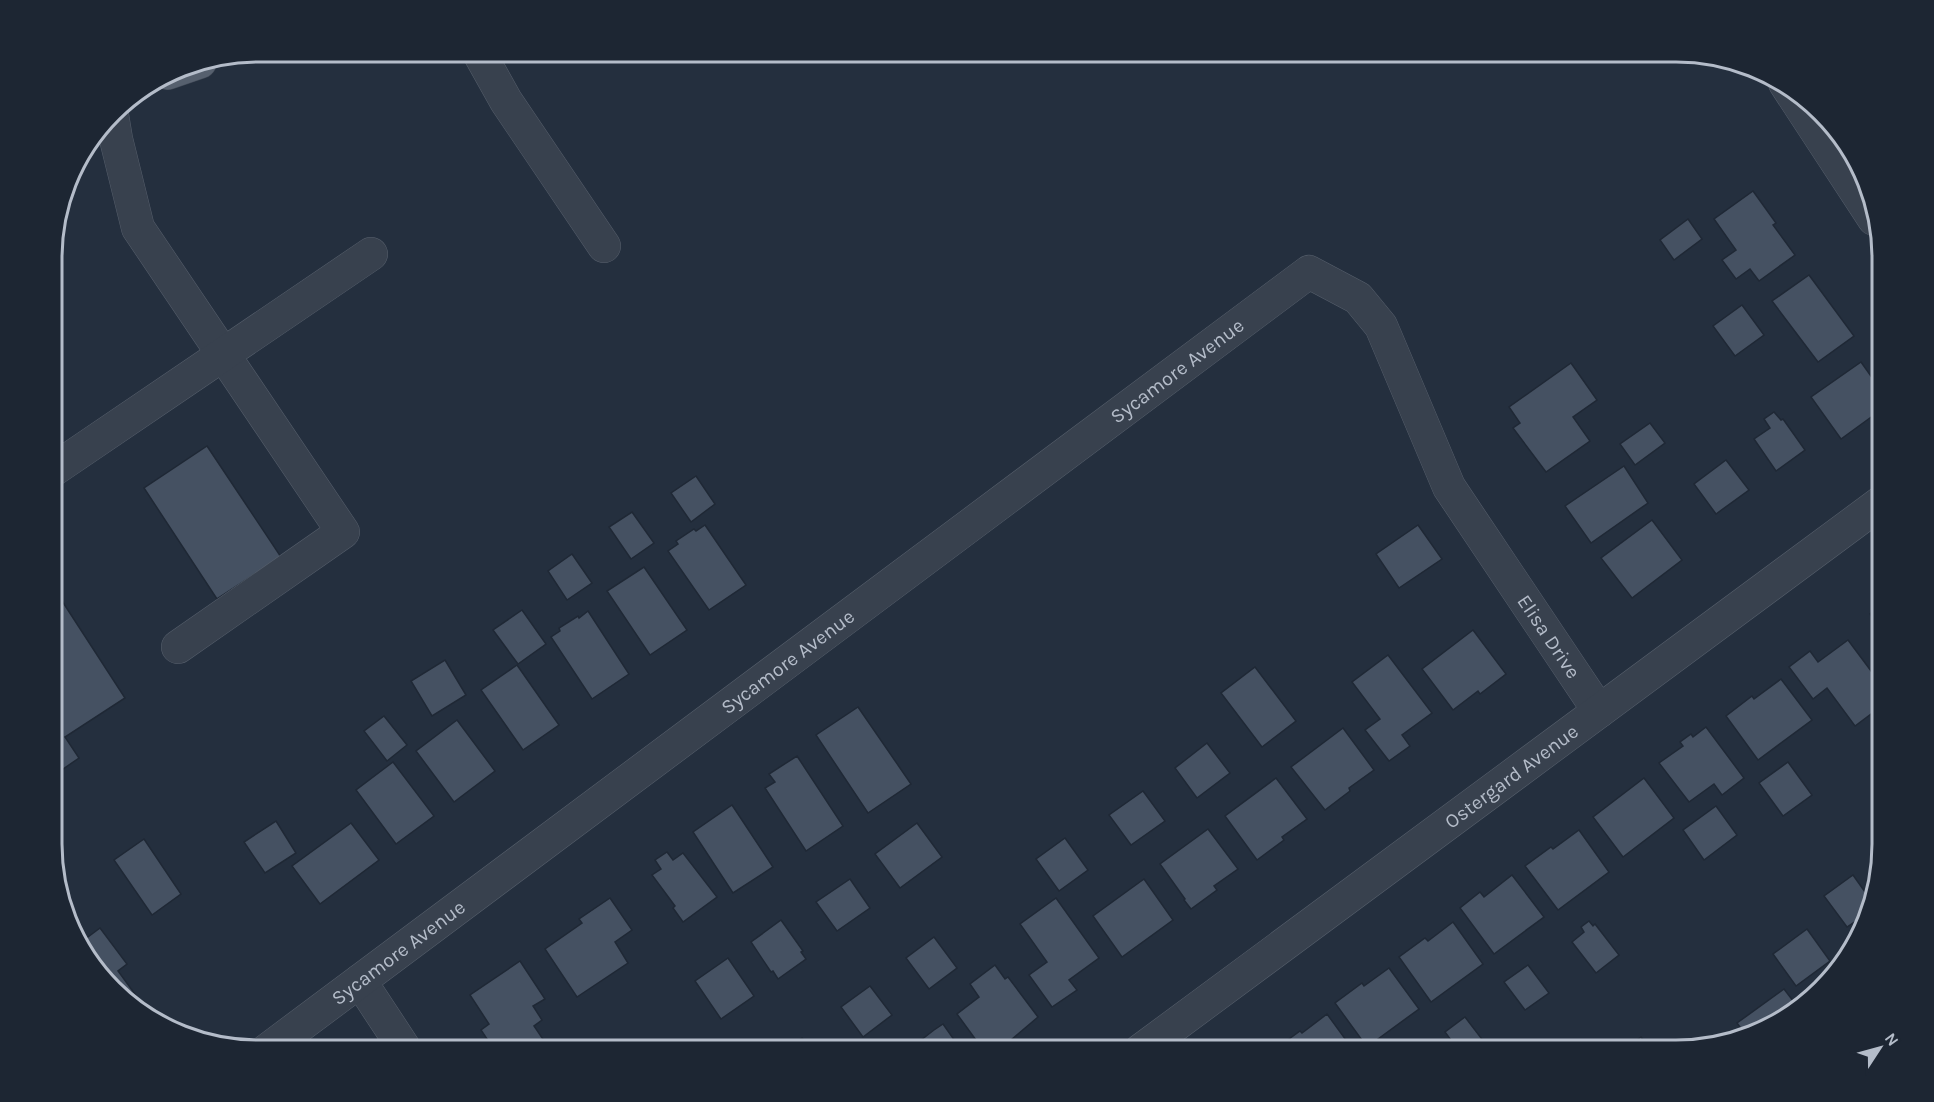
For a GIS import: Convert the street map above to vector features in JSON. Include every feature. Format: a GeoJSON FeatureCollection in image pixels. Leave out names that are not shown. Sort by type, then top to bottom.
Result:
{"type":"FeatureCollection","features":[{"type":"Feature","properties":{"kind":"street"},"geometry":{"type":"LineString","coordinates":[[484,62],[506,101],[604,246]]}},
{"type":"Feature","properties":{"kind":"street"},"geometry":{"type":"LineString","coordinates":[[1805,110],[1865,205]]}},
{"type":"Feature","properties":{"kind":"street"},"geometry":{"type":"LineString","coordinates":[[114,124],[138,228],[343,532],[178,647]]}},
{"type":"Feature","properties":{"kind":"street"},"geometry":{"type":"LineString","coordinates":[[62,464],[371,254]]}},
{"type":"Feature","properties":{"kind":"street","name":"Elisa Drive"},"geometry":{"type":"LineString","coordinates":[[1309,272],[1358,298],[1381,326],[1449,487],[1599,711]]}},
{"type":"Feature","properties":{"kind":"street","name":"Sycamore Avenue"},"geometry":{"type":"LineString","coordinates":[[281,1040],[1309,272]]}},
{"type":"Feature","properties":{"kind":"street","name":"Ostergard Avenue"},"geometry":{"type":"LineString","coordinates":[[1155,1040],[1872,508]]}},
{"type":"Feature","properties":{"kind":"street"},"geometry":{"type":"LineString","coordinates":[[360,981],[399,1040]]}},
{"type":"Feature","properties":{"kind":"building"},"geometry":{"type":"Polygon","coordinates":[[[1753,191],[1776,223],[1773,225],[1795,255],[1759,281],[1750,269],[1736,279],[1722,260],[1736,250],[1714,219],[1753,191]]]}},
{"type":"Feature","properties":{"kind":"building"},"geometry":{"type":"Polygon","coordinates":[[[1688,219],[1702,239],[1674,260],[1660,240],[1688,219]]]}},
{"type":"Feature","properties":{"kind":"building"},"geometry":{"type":"Polygon","coordinates":[[[1809,275],[1854,336],[1818,362],[1772,301],[1809,275]]]}},
{"type":"Feature","properties":{"kind":"building"},"geometry":{"type":"Polygon","coordinates":[[[1742,305],[1764,335],[1735,356],[1713,326],[1742,305]]]}},
{"type":"Feature","properties":{"kind":"building"},"geometry":{"type":"Polygon","coordinates":[[[1861,362],[1872,378],[1872,416],[1841,439],[1811,397],[1861,362]]]}},
{"type":"Feature","properties":{"kind":"building"},"geometry":{"type":"Polygon","coordinates":[[[1571,363],[1597,400],[1573,417],[1590,441],[1546,472],[1513,428],[1520,423],[1509,407],[1571,363]]]}},
{"type":"Feature","properties":{"kind":"building"},"geometry":{"type":"Polygon","coordinates":[[[1774,412],[1781,420],[1783,419],[1805,450],[1776,471],[1754,439],[1770,428],[1764,419],[1774,412]]]}},
{"type":"Feature","properties":{"kind":"building"},"geometry":{"type":"Polygon","coordinates":[[[1650,423],[1665,443],[1635,465],[1620,444],[1650,423]]]}},
{"type":"Feature","properties":{"kind":"building"},"geometry":{"type":"Polygon","coordinates":[[[207,446],[281,557],[217,599],[144,488],[207,446]]]}},
{"type":"Feature","properties":{"kind":"building"},"geometry":{"type":"Polygon","coordinates":[[[1726,460],[1749,490],[1716,514],[1694,484],[1726,460]]]}},
{"type":"Feature","properties":{"kind":"building"},"geometry":{"type":"Polygon","coordinates":[[[1624,466],[1648,503],[1591,543],[1565,506],[1624,466]]]}},
{"type":"Feature","properties":{"kind":"building"},"geometry":{"type":"Polygon","coordinates":[[[696,476],[715,504],[691,522],[671,493],[696,476]]]}},
{"type":"Feature","properties":{"kind":"building"},"geometry":{"type":"Polygon","coordinates":[[[632,512],[654,543],[631,559],[609,527],[632,512]]]}},
{"type":"Feature","properties":{"kind":"building"},"geometry":{"type":"Polygon","coordinates":[[[1652,520],[1682,560],[1632,598],[1601,558],[1652,520]]]}},
{"type":"Feature","properties":{"kind":"building"},"geometry":{"type":"Polygon","coordinates":[[[705,525],[746,585],[709,610],[668,551],[678,544],[676,541],[694,529],[696,531],[705,525]]]}},
{"type":"Feature","properties":{"kind":"building"},"geometry":{"type":"Polygon","coordinates":[[[1418,525],[1442,559],[1399,588],[1376,554],[1418,525]]]}},
{"type":"Feature","properties":{"kind":"building"},"geometry":{"type":"Polygon","coordinates":[[[572,554],[592,583],[567,600],[548,571],[572,554]]]}},
{"type":"Feature","properties":{"kind":"building"},"geometry":{"type":"Polygon","coordinates":[[[644,567],[687,630],[650,655],[607,591],[644,567]]]}},
{"type":"Feature","properties":{"kind":"building"},"geometry":{"type":"Polygon","coordinates":[[[62,601],[125,698],[65,737],[79,758],[62,770],[62,601]]]}},
{"type":"Feature","properties":{"kind":"building"},"geometry":{"type":"Polygon","coordinates":[[[522,610],[546,644],[518,664],[493,630],[522,610]]]}},
{"type":"Feature","properties":{"kind":"building"},"geometry":{"type":"Polygon","coordinates":[[[588,611],[629,674],[592,699],[551,637],[560,631],[559,628],[588,611]]]}},
{"type":"Feature","properties":{"kind":"building"},"geometry":{"type":"Polygon","coordinates":[[[1473,630],[1506,674],[1480,694],[1478,691],[1453,710],[1422,669],[1473,630]]]}},
{"type":"Feature","properties":{"kind":"building"},"geometry":{"type":"Polygon","coordinates":[[[1848,640],[1872,672],[1872,713],[1855,726],[1827,688],[1813,699],[1789,667],[1810,651],[1818,662],[1848,640]]]}},
{"type":"Feature","properties":{"kind":"building"},"geometry":{"type":"Polygon","coordinates":[[[1388,655],[1432,713],[1402,735],[1410,746],[1389,761],[1365,730],[1380,719],[1352,682],[1388,655]]]}},
{"type":"Feature","properties":{"kind":"building"},"geometry":{"type":"Polygon","coordinates":[[[445,660],[466,695],[432,716],[411,681],[445,660]]]}},
{"type":"Feature","properties":{"kind":"building"},"geometry":{"type":"Polygon","coordinates":[[[517,665],[559,725],[523,750],[481,690],[517,665]]]}},
{"type":"Feature","properties":{"kind":"building"},"geometry":{"type":"Polygon","coordinates":[[[1255,667],[1296,721],[1262,747],[1221,693],[1255,667]]]}},
{"type":"Feature","properties":{"kind":"building"},"geometry":{"type":"Polygon","coordinates":[[[1781,679],[1812,720],[1758,760],[1726,716],[1752,696],[1754,699],[1781,679]]]}},
{"type":"Feature","properties":{"kind":"building"},"geometry":{"type":"Polygon","coordinates":[[[858,707],[911,784],[868,813],[816,735],[858,707]]]}},
{"type":"Feature","properties":{"kind":"building"},"geometry":{"type":"Polygon","coordinates":[[[384,716],[407,745],[387,761],[364,731],[384,716]]]}},
{"type":"Feature","properties":{"kind":"building"},"geometry":{"type":"Polygon","coordinates":[[[457,720],[495,771],[454,802],[416,751],[457,720]]]}},
{"type":"Feature","properties":{"kind":"building"},"geometry":{"type":"Polygon","coordinates":[[[1706,727],[1744,778],[1722,795],[1714,784],[1689,802],[1659,763],[1683,746],[1680,742],[1691,734],[1693,737],[1706,727]]]}},
{"type":"Feature","properties":{"kind":"building"},"geometry":{"type":"Polygon","coordinates":[[[1343,728],[1374,770],[1349,788],[1350,791],[1325,810],[1291,767],[1343,728]]]}},
{"type":"Feature","properties":{"kind":"building"},"geometry":{"type":"Polygon","coordinates":[[[1207,743],[1230,773],[1197,798],[1175,768],[1207,743]]]}},
{"type":"Feature","properties":{"kind":"building"},"geometry":{"type":"Polygon","coordinates":[[[797,756],[843,826],[806,851],[765,788],[775,782],[769,774],[797,756]]]}},
{"type":"Feature","properties":{"kind":"building"},"geometry":{"type":"Polygon","coordinates":[[[393,762],[434,816],[396,844],[356,790],[393,762]]]}},
{"type":"Feature","properties":{"kind":"building"},"geometry":{"type":"Polygon","coordinates":[[[1788,762],[1812,795],[1783,816],[1759,783],[1788,762]]]}},
{"type":"Feature","properties":{"kind":"building"},"geometry":{"type":"Polygon","coordinates":[[[1276,778],[1307,819],[1282,837],[1284,840],[1257,860],[1225,816],[1276,778]]]}},
{"type":"Feature","properties":{"kind":"building"},"geometry":{"type":"Polygon","coordinates":[[[1644,778],[1674,818],[1623,857],[1593,817],[1644,778]]]}},
{"type":"Feature","properties":{"kind":"building"},"geometry":{"type":"Polygon","coordinates":[[[1143,791],[1165,821],[1131,845],[1109,815],[1143,791]]]}},
{"type":"Feature","properties":{"kind":"building"},"geometry":{"type":"Polygon","coordinates":[[[732,805],[773,867],[733,893],[693,832],[732,805]]]}},
{"type":"Feature","properties":{"kind":"building"},"geometry":{"type":"Polygon","coordinates":[[[1716,806],[1737,835],[1704,860],[1683,830],[1716,806]]]}},
{"type":"Feature","properties":{"kind":"building"},"geometry":{"type":"Polygon","coordinates":[[[276,821],[296,853],[265,873],[244,842],[276,821]]]}},
{"type":"Feature","properties":{"kind":"building"},"geometry":{"type":"Polygon","coordinates":[[[351,823],[379,860],[320,904],[292,866],[351,823]]]}},
{"type":"Feature","properties":{"kind":"building"},"geometry":{"type":"Polygon","coordinates":[[[917,823],[942,857],[900,888],[875,854],[917,823]]]}},
{"type":"Feature","properties":{"kind":"building"},"geometry":{"type":"Polygon","coordinates":[[[1208,829],[1238,869],[1214,886],[1217,890],[1191,909],[1160,864],[1208,829]]]}},
{"type":"Feature","properties":{"kind":"building"},"geometry":{"type":"Polygon","coordinates":[[[1579,830],[1609,872],[1558,910],[1525,866],[1579,830]]]}},
{"type":"Feature","properties":{"kind":"building"},"geometry":{"type":"Polygon","coordinates":[[[1065,838],[1088,870],[1059,891],[1036,859],[1065,838]]]}},
{"type":"Feature","properties":{"kind":"building"},"geometry":{"type":"Polygon","coordinates":[[[144,839],[181,894],[152,915],[114,860],[144,839]]]}},
{"type":"Feature","properties":{"kind":"building"},"geometry":{"type":"Polygon","coordinates":[[[667,852],[673,860],[683,853],[717,897],[683,922],[673,908],[675,906],[652,875],[661,869],[655,860],[667,852]]]}},
{"type":"Feature","properties":{"kind":"building"},"geometry":{"type":"Polygon","coordinates":[[[1512,875],[1544,917],[1494,954],[1460,908],[1480,892],[1484,897],[1512,875]]]}},
{"type":"Feature","properties":{"kind":"building"},"geometry":{"type":"Polygon","coordinates":[[[1853,875],[1866,893],[1857,920],[1847,927],[1824,896],[1853,875]]]}},
{"type":"Feature","properties":{"kind":"building"},"geometry":{"type":"Polygon","coordinates":[[[850,879],[870,908],[837,931],[816,902],[850,879]]]}},
{"type":"Feature","properties":{"kind":"building"},"geometry":{"type":"Polygon","coordinates":[[[1144,879],[1173,920],[1122,957],[1093,916],[1144,879]]]}},
{"type":"Feature","properties":{"kind":"building"},"geometry":{"type":"Polygon","coordinates":[[[610,898],[632,930],[615,942],[628,963],[577,997],[545,949],[582,923],[579,919],[610,898]]]}},
{"type":"Feature","properties":{"kind":"building"},"geometry":{"type":"Polygon","coordinates":[[[1056,898],[1099,958],[1069,980],[1077,990],[1052,1007],[1029,975],[1047,962],[1020,924],[1056,898]]]}},
{"type":"Feature","properties":{"kind":"building"},"geometry":{"type":"Polygon","coordinates":[[[781,920],[806,959],[778,979],[751,942],[781,920]]]}},
{"type":"Feature","properties":{"kind":"building"},"geometry":{"type":"Polygon","coordinates":[[[1589,921],[1593,926],[1595,924],[1619,955],[1596,973],[1572,942],[1584,932],[1581,927],[1589,921]]]}},
{"type":"Feature","properties":{"kind":"building"},"geometry":{"type":"Polygon","coordinates":[[[1453,922],[1483,964],[1431,1002],[1399,957],[1425,938],[1428,941],[1453,922]]]}},
{"type":"Feature","properties":{"kind":"building"},"geometry":{"type":"Polygon","coordinates":[[[100,928],[127,964],[118,971],[140,1001],[110,974],[86,938],[100,928]]]}},
{"type":"Feature","properties":{"kind":"building"},"geometry":{"type":"Polygon","coordinates":[[[1807,929],[1830,961],[1796,986],[1773,954],[1807,929]]]}},
{"type":"Feature","properties":{"kind":"building"},"geometry":{"type":"Polygon","coordinates":[[[934,937],[957,968],[929,989],[906,958],[934,937]]]}},
{"type":"Feature","properties":{"kind":"building"},"geometry":{"type":"Polygon","coordinates":[[[728,958],[754,996],[721,1019],[695,981],[728,958]]]}},
{"type":"Feature","properties":{"kind":"building"},"geometry":{"type":"Polygon","coordinates":[[[520,961],[545,999],[533,1006],[542,1020],[534,1026],[544,1040],[488,1040],[481,1030],[489,1024],[470,995],[520,961]]]}},
{"type":"Feature","properties":{"kind":"building"},"geometry":{"type":"Polygon","coordinates":[[[995,965],[1005,979],[1008,977],[1038,1017],[1011,1040],[976,1040],[957,1014],[979,997],[970,984],[995,965]]]}},
{"type":"Feature","properties":{"kind":"building"},"geometry":{"type":"Polygon","coordinates":[[[1528,965],[1549,993],[1525,1010],[1504,982],[1528,965]]]}},
{"type":"Feature","properties":{"kind":"building"},"geometry":{"type":"Polygon","coordinates":[[[1389,968],[1419,1009],[1377,1040],[1362,1040],[1335,1003],[1362,983],[1364,986],[1389,968]]]}},
{"type":"Feature","properties":{"kind":"building"},"geometry":{"type":"Polygon","coordinates":[[[870,986],[892,1015],[863,1037],[841,1007],[870,986]]]}},
{"type":"Feature","properties":{"kind":"building"},"geometry":{"type":"Polygon","coordinates":[[[1784,989],[1794,1002],[1752,1026],[1742,1029],[1737,1023],[1784,989]]]}},
{"type":"Feature","properties":{"kind":"building"},"geometry":{"type":"Polygon","coordinates":[[[1327,1014],[1346,1040],[1288,1040],[1300,1031],[1302,1033],[1327,1014]]]}},
{"type":"Feature","properties":{"kind":"building"},"geometry":{"type":"Polygon","coordinates":[[[1465,1017],[1483,1040],[1451,1040],[1445,1032],[1465,1017]]]}},
{"type":"Feature","properties":{"kind":"building"},"geometry":{"type":"Polygon","coordinates":[[[943,1024],[954,1040],[921,1040],[943,1024]]]}}]}
